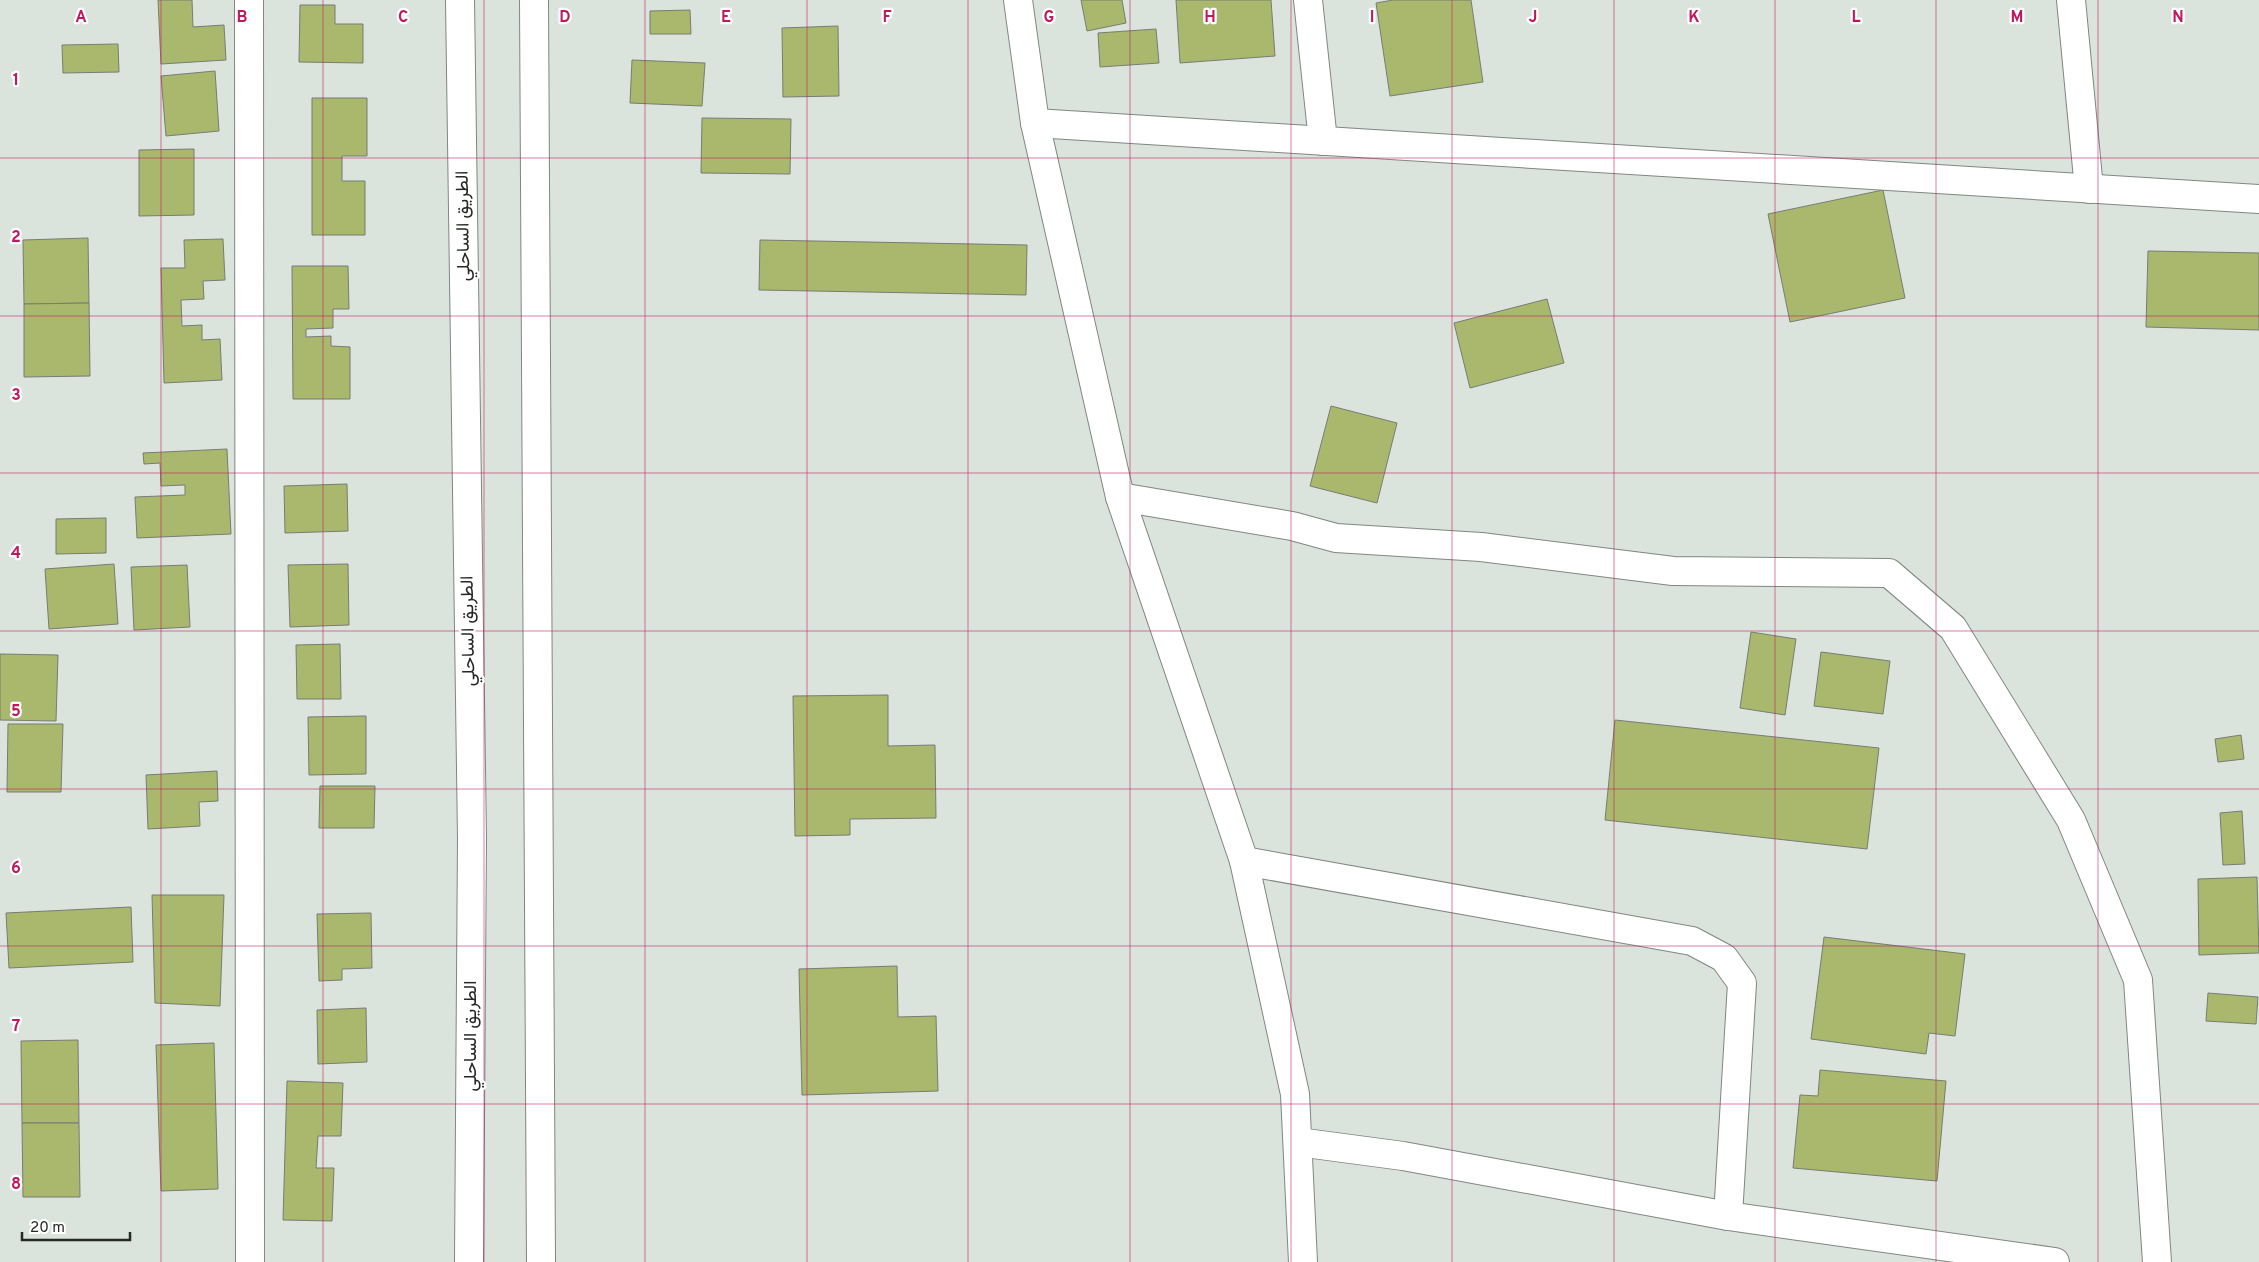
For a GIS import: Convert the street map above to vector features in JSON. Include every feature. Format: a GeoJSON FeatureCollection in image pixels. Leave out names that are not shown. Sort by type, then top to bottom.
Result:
{"type":"FeatureCollection","features":[{"type":"Feature","properties":{"kind":"main road"},"geometry":{"type":"LineString","coordinates":[[249,0],[250,1262]]}},
{"type":"Feature","properties":{"kind":"main road","name":"الطريق الساحلي"},"geometry":{"type":"LineString","coordinates":[[460,0],[472,838],[469,1262]]}},
{"type":"Feature","properties":{"kind":"main road"},"geometry":{"type":"LineString","coordinates":[[534,0],[541,1262]]}},
{"type":"Feature","properties":{"kind":"main road"},"geometry":{"type":"LineString","coordinates":[[1018,0],[1035,124],[1120,496],[1244,861],[1295,1094],[1303,1262]]}},
{"type":"Feature","properties":{"kind":"main road"},"geometry":{"type":"LineString","coordinates":[[1308,0],[1323,142]]}},
{"type":"Feature","properties":{"kind":"main road"},"geometry":{"type":"LineString","coordinates":[[2071,0],[2089,189]]}},
{"type":"Feature","properties":{"kind":"main road"},"geometry":{"type":"LineString","coordinates":[[1035,124],[2259,199]]}},
{"type":"Feature","properties":{"kind":"main road"},"geometry":{"type":"LineString","coordinates":[[1120,496],[1292,526],[1336,538],[1481,547],[1673,571],[1889,573],[1953,628],[2071,820],[2138,980],[2157,1262]]}},
{"type":"Feature","properties":{"kind":"main road"},"geometry":{"type":"LineString","coordinates":[[1244,861],[1692,941],[1724,958],[1742,983],[1728,1216]]}},
{"type":"Feature","properties":{"kind":"main road"},"geometry":{"type":"LineString","coordinates":[[1298,1142],[1403,1156],[1728,1216],[2055,1262]]}},
{"type":"Feature","properties":{"kind":"building"},"geometry":{"type":"Polygon","coordinates":[[[158,0],[192,0],[193,27],[224,25],[226,60],[161,64],[158,0]]]}},
{"type":"Feature","properties":{"kind":"building"},"geometry":{"type":"Polygon","coordinates":[[[1081,0],[1122,0],[1126,23],[1087,31],[1081,0]]]}},
{"type":"Feature","properties":{"kind":"building"},"geometry":{"type":"Polygon","coordinates":[[[1176,0],[1271,0],[1275,56],[1180,63],[1176,0]]]}},
{"type":"Feature","properties":{"kind":"building"},"geometry":{"type":"Polygon","coordinates":[[[1393,0],[1471,0],[1483,82],[1390,96],[1376,3],[1393,0]]]}},
{"type":"Feature","properties":{"kind":"building"},"geometry":{"type":"Polygon","coordinates":[[[300,5],[335,5],[335,24],[363,24],[363,63],[299,62],[300,5]]]}},
{"type":"Feature","properties":{"kind":"building"},"geometry":{"type":"Polygon","coordinates":[[[690,10],[691,34],[650,34],[650,11],[690,10]]]}},
{"type":"Feature","properties":{"kind":"building"},"geometry":{"type":"Polygon","coordinates":[[[838,26],[839,96],[783,97],[782,28],[838,26]]]}},
{"type":"Feature","properties":{"kind":"building"},"geometry":{"type":"Polygon","coordinates":[[[1156,29],[1159,63],[1100,67],[1098,33],[1156,29]]]}},
{"type":"Feature","properties":{"kind":"building"},"geometry":{"type":"Polygon","coordinates":[[[118,44],[119,72],[63,73],[62,45],[118,44]]]}},
{"type":"Feature","properties":{"kind":"building"},"geometry":{"type":"Polygon","coordinates":[[[632,60],[705,63],[702,106],[630,103],[632,60]]]}},
{"type":"Feature","properties":{"kind":"building"},"geometry":{"type":"Polygon","coordinates":[[[215,71],[219,131],[166,136],[161,76],[215,71]]]}},
{"type":"Feature","properties":{"kind":"building"},"geometry":{"type":"Polygon","coordinates":[[[312,98],[367,98],[367,156],[342,156],[342,181],[365,181],[365,235],[312,235],[312,98]]]}},
{"type":"Feature","properties":{"kind":"building"},"geometry":{"type":"Polygon","coordinates":[[[702,118],[791,119],[790,174],[701,173],[702,118]]]}},
{"type":"Feature","properties":{"kind":"building"},"geometry":{"type":"Polygon","coordinates":[[[194,149],[194,215],[139,216],[139,150],[194,149]]]}},
{"type":"Feature","properties":{"kind":"building"},"geometry":{"type":"Polygon","coordinates":[[[1883,190],[1905,298],[1790,322],[1768,214],[1883,190]]]}},
{"type":"Feature","properties":{"kind":"building"},"geometry":{"type":"Polygon","coordinates":[[[88,238],[89,303],[24,304],[23,240],[88,238]]]}},
{"type":"Feature","properties":{"kind":"building"},"geometry":{"type":"Polygon","coordinates":[[[223,239],[225,280],[203,281],[204,299],[181,300],[182,326],[202,325],[202,340],[220,339],[222,380],[164,383],[161,268],[185,268],[184,240],[223,239]]]}},
{"type":"Feature","properties":{"kind":"building"},"geometry":{"type":"Polygon","coordinates":[[[760,240],[1027,245],[1026,295],[759,290],[760,240]]]}},
{"type":"Feature","properties":{"kind":"building"},"geometry":{"type":"Polygon","coordinates":[[[2148,251],[2259,253],[2259,330],[2146,327],[2148,251]]]}},
{"type":"Feature","properties":{"kind":"building"},"geometry":{"type":"Polygon","coordinates":[[[292,266],[348,266],[349,309],[333,309],[333,328],[306,329],[306,337],[331,336],[331,346],[350,347],[350,399],[293,399],[292,266]]]}},
{"type":"Feature","properties":{"kind":"building"},"geometry":{"type":"Polygon","coordinates":[[[1547,299],[1564,363],[1470,388],[1454,323],[1547,299]]]}},
{"type":"Feature","properties":{"kind":"building"},"geometry":{"type":"Polygon","coordinates":[[[89,303],[90,376],[24,377],[24,304],[89,303]]]}},
{"type":"Feature","properties":{"kind":"building"},"geometry":{"type":"Polygon","coordinates":[[[1331,406],[1397,423],[1377,503],[1310,486],[1331,406]]]}},
{"type":"Feature","properties":{"kind":"building"},"geometry":{"type":"Polygon","coordinates":[[[227,449],[231,534],[137,538],[135,497],[185,495],[185,485],[161,486],[160,463],[144,464],[143,453],[227,449]]]}},
{"type":"Feature","properties":{"kind":"building"},"geometry":{"type":"Polygon","coordinates":[[[347,484],[348,531],[285,533],[284,486],[347,484]]]}},
{"type":"Feature","properties":{"kind":"building"},"geometry":{"type":"Polygon","coordinates":[[[106,518],[106,553],[56,554],[56,519],[106,518]]]}},
{"type":"Feature","properties":{"kind":"building"},"geometry":{"type":"Polygon","coordinates":[[[114,564],[118,624],[49,629],[45,569],[114,564]]]}},
{"type":"Feature","properties":{"kind":"building"},"geometry":{"type":"Polygon","coordinates":[[[348,564],[349,625],[290,627],[288,565],[348,564]]]}},
{"type":"Feature","properties":{"kind":"building"},"geometry":{"type":"Polygon","coordinates":[[[187,565],[190,627],[134,630],[131,567],[187,565]]]}},
{"type":"Feature","properties":{"kind":"building"},"geometry":{"type":"Polygon","coordinates":[[[1751,632],[1796,639],[1785,715],[1740,708],[1751,632]]]}},
{"type":"Feature","properties":{"kind":"building"},"geometry":{"type":"Polygon","coordinates":[[[340,644],[341,699],[297,699],[296,645],[340,644]]]}},
{"type":"Feature","properties":{"kind":"building"},"geometry":{"type":"Polygon","coordinates":[[[1821,652],[1890,661],[1883,714],[1814,706],[1821,652]]]}},
{"type":"Feature","properties":{"kind":"building"},"geometry":{"type":"Polygon","coordinates":[[[0,654],[58,655],[56,721],[0,720],[0,654]]]}},
{"type":"Feature","properties":{"kind":"building"},"geometry":{"type":"Polygon","coordinates":[[[888,695],[888,746],[935,745],[936,818],[850,819],[850,835],[795,836],[793,696],[888,695]]]}},
{"type":"Feature","properties":{"kind":"building"},"geometry":{"type":"Polygon","coordinates":[[[366,716],[366,774],[309,775],[308,717],[366,716]]]}},
{"type":"Feature","properties":{"kind":"building"},"geometry":{"type":"Polygon","coordinates":[[[1615,720],[1879,748],[1867,849],[1605,820],[1615,720]]]}},
{"type":"Feature","properties":{"kind":"building"},"geometry":{"type":"Polygon","coordinates":[[[8,724],[63,724],[61,792],[7,792],[8,724]]]}},
{"type":"Feature","properties":{"kind":"building"},"geometry":{"type":"Polygon","coordinates":[[[2241,735],[2244,759],[2218,762],[2215,739],[2241,735]]]}},
{"type":"Feature","properties":{"kind":"building"},"geometry":{"type":"Polygon","coordinates":[[[217,771],[218,801],[199,802],[200,826],[148,829],[146,775],[217,771]]]}},
{"type":"Feature","properties":{"kind":"building"},"geometry":{"type":"Polygon","coordinates":[[[320,786],[375,786],[374,828],[319,828],[320,786]]]}},
{"type":"Feature","properties":{"kind":"building"},"geometry":{"type":"Polygon","coordinates":[[[2242,811],[2245,864],[2223,865],[2220,813],[2242,811]]]}},
{"type":"Feature","properties":{"kind":"building"},"geometry":{"type":"Polygon","coordinates":[[[2257,877],[2259,953],[2199,955],[2198,879],[2257,877]]]}},
{"type":"Feature","properties":{"kind":"building"},"geometry":{"type":"Polygon","coordinates":[[[152,895],[224,895],[220,1006],[155,1003],[152,895]]]}},
{"type":"Feature","properties":{"kind":"building"},"geometry":{"type":"Polygon","coordinates":[[[131,907],[133,962],[9,968],[6,913],[131,907]]]}},
{"type":"Feature","properties":{"kind":"building"},"geometry":{"type":"Polygon","coordinates":[[[371,913],[372,968],[342,969],[342,980],[319,981],[317,914],[371,913]]]}},
{"type":"Feature","properties":{"kind":"building"},"geometry":{"type":"Polygon","coordinates":[[[1824,937],[1965,954],[1955,1036],[1929,1033],[1926,1054],[1811,1039],[1824,937]]]}},
{"type":"Feature","properties":{"kind":"building"},"geometry":{"type":"Polygon","coordinates":[[[897,966],[898,1017],[936,1016],[938,1091],[802,1095],[799,969],[897,966]]]}},
{"type":"Feature","properties":{"kind":"building"},"geometry":{"type":"Polygon","coordinates":[[[2208,993],[2258,997],[2256,1024],[2206,1021],[2208,993]]]}},
{"type":"Feature","properties":{"kind":"building"},"geometry":{"type":"Polygon","coordinates":[[[366,1008],[367,1062],[318,1064],[317,1010],[366,1008]]]}},
{"type":"Feature","properties":{"kind":"building"},"geometry":{"type":"Polygon","coordinates":[[[78,1040],[79,1123],[22,1123],[21,1041],[78,1040]]]}},
{"type":"Feature","properties":{"kind":"building"},"geometry":{"type":"Polygon","coordinates":[[[214,1043],[218,1189],[161,1191],[156,1045],[214,1043]]]}},
{"type":"Feature","properties":{"kind":"building"},"geometry":{"type":"Polygon","coordinates":[[[1820,1070],[1946,1081],[1937,1181],[1793,1168],[1800,1095],[1818,1096],[1820,1070]]]}},
{"type":"Feature","properties":{"kind":"building"},"geometry":{"type":"Polygon","coordinates":[[[287,1081],[343,1083],[341,1136],[318,1136],[316,1168],[334,1168],[332,1221],[283,1220],[287,1081]]]}},
{"type":"Feature","properties":{"kind":"building"},"geometry":{"type":"Polygon","coordinates":[[[22,1123],[79,1123],[80,1197],[23,1197],[22,1123]]]}}]}
